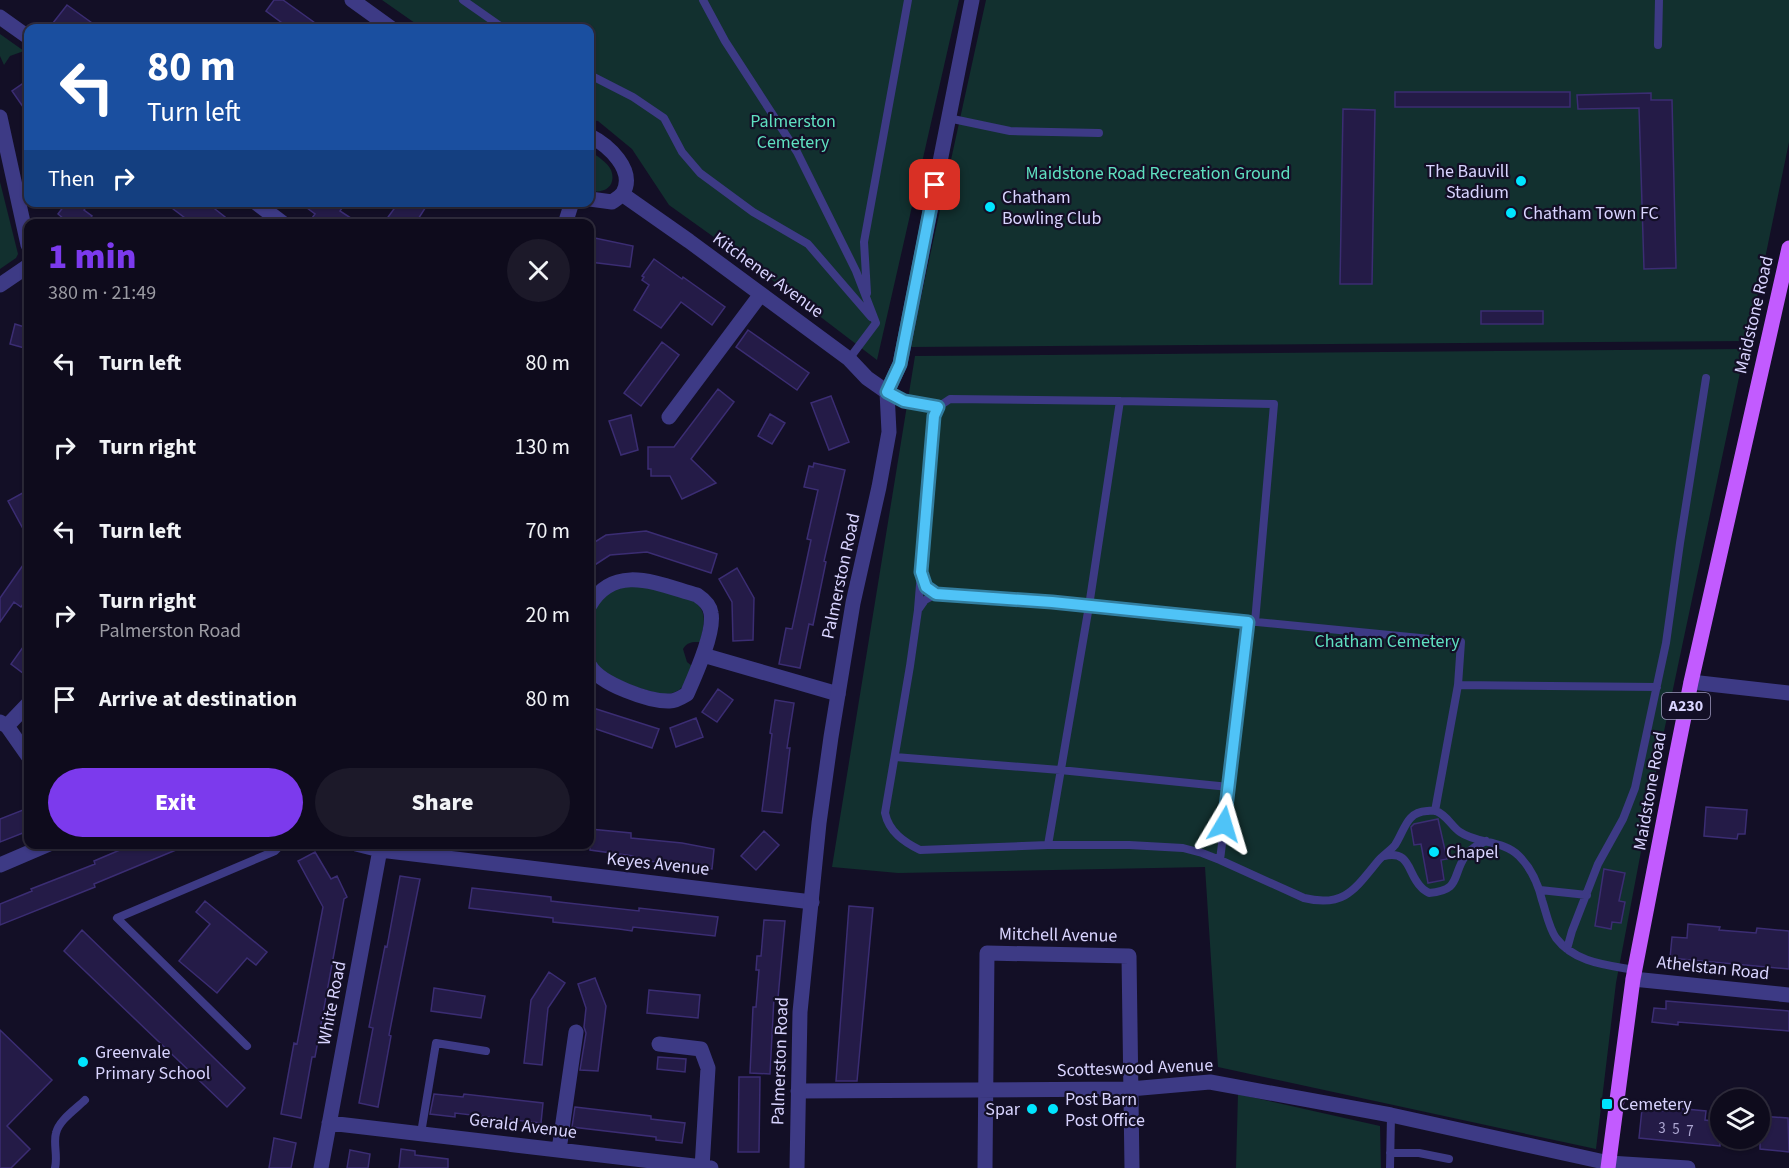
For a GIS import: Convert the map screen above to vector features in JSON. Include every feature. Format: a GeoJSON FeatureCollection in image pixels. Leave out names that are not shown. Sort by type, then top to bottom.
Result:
{"type":"FeatureCollection","features":[{"type":"Feature","properties":{"kind":"main road","name":"Maidstone Road"},"geometry":{"type":"LineString","coordinates":[[1608,1165],[1634,975],[1691,682],[1789,248]]}},
{"type":"Feature","properties":{"kind":"street"},"geometry":{"type":"LineString","coordinates":[[352,0],[385,24]]}},
{"type":"Feature","properties":{"kind":"street","name":"Palmerston Road"},"geometry":{"type":"LineString","coordinates":[[797,1168],[800,1012],[819,823],[838,694],[853,603],[889,432],[887,392],[900,364],[972,0]]}},
{"type":"Feature","properties":{"kind":"street"},"geometry":{"type":"LineString","coordinates":[[0,17],[24,34]]}},
{"type":"Feature","properties":{"kind":"street"},"geometry":{"type":"LineString","coordinates":[[0,117],[24,227]]}},
{"type":"Feature","properties":{"kind":"street"},"geometry":{"type":"LineString","coordinates":[[594,139],[607,147],[626,173],[626,183],[622,194],[612,202],[594,200]]}},
{"type":"Feature","properties":{"kind":"street","name":"Kitchener Avenue"},"geometry":{"type":"LineString","coordinates":[[622,194],[849,358],[867,378],[887,392]]}},
{"type":"Feature","properties":{"kind":"street"},"geometry":{"type":"LineString","coordinates":[[262,207],[277,219]]}},
{"type":"Feature","properties":{"kind":"street"},"geometry":{"type":"LineString","coordinates":[[0,285],[24,269]]}},
{"type":"Feature","properties":{"kind":"street"},"geometry":{"type":"LineString","coordinates":[[669,417],[760,294]]}},
{"type":"Feature","properties":{"kind":"street"},"geometry":{"type":"LineString","coordinates":[[594,600],[601,591],[613,583],[626,579],[638,579],[697,595],[705,600],[711,613],[710,628],[703,655],[687,694],[673,702],[659,701],[611,685],[594,671]]}},
{"type":"Feature","properties":{"kind":"street"},"geometry":{"type":"LineString","coordinates":[[703,655],[838,694]]}},
{"type":"Feature","properties":{"kind":"street"},"geometry":{"type":"LineString","coordinates":[[1691,682],[1789,693]]}},
{"type":"Feature","properties":{"kind":"street"},"geometry":{"type":"LineString","coordinates":[[24,707],[4,724],[24,751]]}},
{"type":"Feature","properties":{"kind":"street"},"geometry":{"type":"LineString","coordinates":[[0,865],[37,849]]}},
{"type":"Feature","properties":{"kind":"street","name":"White Road"},"geometry":{"type":"LineString","coordinates":[[321,1168],[380,849]]}},
{"type":"Feature","properties":{"kind":"street","name":"Keyes Avenue"},"geometry":{"type":"LineString","coordinates":[[388,849],[812,902]]}},
{"type":"Feature","properties":{"kind":"street","name":"Mitchell Avenue"},"geometry":{"type":"LineString","coordinates":[[985,1090],[987,953],[1129,956],[1130,1089]]}},
{"type":"Feature","properties":{"kind":"street","name":"Athelstan Road"},"geometry":{"type":"LineString","coordinates":[[1634,975],[1789,995]]}},
{"type":"Feature","properties":{"kind":"street"},"geometry":{"type":"LineString","coordinates":[[559,1150],[576,1032]]}},
{"type":"Feature","properties":{"kind":"street"},"geometry":{"type":"LineString","coordinates":[[659,1044],[701,1049],[708,1068],[705,1168]]}},
{"type":"Feature","properties":{"kind":"street","name":"Scotteswood Avenue"},"geometry":{"type":"LineString","coordinates":[[798,1090],[1130,1089],[1210,1082],[1406,1118],[1608,1165],[1688,1168]]}},
{"type":"Feature","properties":{"kind":"street"},"geometry":{"type":"LineString","coordinates":[[1130,1089],[1132,1168]]}},
{"type":"Feature","properties":{"kind":"street"},"geometry":{"type":"LineString","coordinates":[[985,1090],[985,1168]]}},
{"type":"Feature","properties":{"kind":"street","name":"Gerald Avenue"},"geometry":{"type":"LineString","coordinates":[[329,1123],[705,1168]]}},
{"type":"Feature","properties":{"kind":"lane"},"geometry":{"type":"LineString","coordinates":[[463,0],[496,24]]}},
{"type":"Feature","properties":{"kind":"lane"},"geometry":{"type":"LineString","coordinates":[[703,0],[725,41],[797,152],[867,298],[876,323]]}},
{"type":"Feature","properties":{"kind":"lane"},"geometry":{"type":"LineString","coordinates":[[867,298],[864,242],[908,0]]}},
{"type":"Feature","properties":{"kind":"lane"},"geometry":{"type":"LineString","coordinates":[[1658,45],[1659,0]]}},
{"type":"Feature","properties":{"kind":"lane"},"geometry":{"type":"LineString","coordinates":[[594,77],[633,97],[664,118],[682,152],[700,173],[753,212],[807,244],[876,323]]}},
{"type":"Feature","properties":{"kind":"lane"},"geometry":{"type":"LineString","coordinates":[[948,118],[1010,131],[1099,133]]}},
{"type":"Feature","properties":{"kind":"lane"},"geometry":{"type":"LineString","coordinates":[[849,358],[876,323]]}},
{"type":"Feature","properties":{"kind":"lane"},"geometry":{"type":"LineString","coordinates":[[1566,949],[1598,864],[1623,819],[1635,788],[1666,643],[1706,378]]}},
{"type":"Feature","properties":{"kind":"lane"},"geometry":{"type":"LineString","coordinates":[[887,392],[904,401],[938,407]]}},
{"type":"Feature","properties":{"kind":"lane"},"geometry":{"type":"LineString","coordinates":[[1220,860],[1252,622],[1274,404],[950,399],[938,407],[934,416],[918,610],[885,813],[892,830],[908,844],[920,850],[1048,845],[1183,848],[1220,860],[1304,898],[1318,901],[1333,900],[1347,895],[1360,885],[1382,856],[1394,847],[1408,818],[1420,811],[1436,811],[1450,821],[1459,832],[1501,845],[1517,854],[1532,872],[1555,937],[1566,949],[1595,963],[1634,975]]}},
{"type":"Feature","properties":{"kind":"lane"},"geometry":{"type":"LineString","coordinates":[[1048,845],[1089,606],[1120,401]]}},
{"type":"Feature","properties":{"kind":"lane"},"geometry":{"type":"LineString","coordinates":[[921,572],[926,587],[936,594],[1089,606],[1461,642],[1458,686],[1436,811]]}},
{"type":"Feature","properties":{"kind":"lane"},"geometry":{"type":"LineString","coordinates":[[918,610],[924,600],[936,594]]}},
{"type":"Feature","properties":{"kind":"lane"},"geometry":{"type":"LineString","coordinates":[[1458,686],[1657,687]]}},
{"type":"Feature","properties":{"kind":"lane"},"geometry":{"type":"LineString","coordinates":[[895,758],[1060,770],[1229,787]]}},
{"type":"Feature","properties":{"kind":"lane"},"geometry":{"type":"LineString","coordinates":[[1382,856],[1391,854],[1400,856],[1410,867],[1420,886],[1429,893],[1442,892],[1451,887],[1465,856],[1473,847],[1486,841]]}},
{"type":"Feature","properties":{"kind":"lane"},"geometry":{"type":"LineString","coordinates":[[247,1046],[117,918],[277,849]]}},
{"type":"Feature","properties":{"kind":"lane"},"geometry":{"type":"LineString","coordinates":[[1540,890],[1587,895]]}},
{"type":"Feature","properties":{"kind":"lane"},"geometry":{"type":"LineString","coordinates":[[421,1133],[436,1043],[486,1051]]}},
{"type":"Feature","properties":{"kind":"lane"},"geometry":{"type":"LineString","coordinates":[[55,1168],[57,1153],[55,1134],[63,1121],[86,1100]]}},
{"type":"Feature","properties":{"kind":"lane"},"geometry":{"type":"LineString","coordinates":[[1390,1115],[1390,1168]]}},
{"type":"Feature","properties":{"kind":"lane"},"geometry":{"type":"LineString","coordinates":[[1390,1153],[1419,1153],[1449,1159]]}},
{"type":"Feature","properties":{"kind":"green space","name":"Palmerston Cemetery"},"geometry":{"type":"Polygon","coordinates":[[[382,0],[959,0],[877,360],[746,260],[669,205],[632,149],[598,121],[594,120],[594,24],[416,24],[382,0]]]}},
{"type":"Feature","properties":{"kind":"green space","name":"Maidstone Road Recreation Ground"},"geometry":{"type":"Polygon","coordinates":[[[986,0],[1789,0],[1789,142],[1748,341],[910,347],[986,0]]]}},
{"type":"Feature","properties":{"kind":"green space"},"geometry":{"type":"Polygon","coordinates":[[[0,34],[24,51],[10,56],[4,65],[0,56],[0,34]]]}},
{"type":"Feature","properties":{"kind":"green space"},"geometry":{"type":"Polygon","coordinates":[[[594,154],[611,170],[612,176],[611,185],[608,188],[595,191],[594,154]]]}},
{"type":"Feature","properties":{"kind":"green space"},"geometry":{"type":"Polygon","coordinates":[[[0,182],[18,254],[0,269],[0,182]]]}},
{"type":"Feature","properties":{"kind":"green space","name":"Chatham Cemetery"},"geometry":{"type":"Polygon","coordinates":[[[1745,349],[1662,741],[1616,983],[1596,1149],[1218,1067],[1205,867],[898,873],[832,867],[915,356],[1745,349]]]}},
{"type":"Feature","properties":{"kind":"green space"},"geometry":{"type":"Polygon","coordinates":[[[637,584],[692,600],[701,609],[704,624],[700,642],[690,643],[683,649],[687,662],[692,666],[686,682],[679,690],[666,694],[655,692],[613,678],[600,668],[594,658],[594,609],[601,599],[620,588],[637,584]]]}},
{"type":"Feature","properties":{"kind":"green space"},"geometry":{"type":"Polygon","coordinates":[[[1238,1094],[1380,1126],[1381,1168],[1236,1168],[1238,1094]]]}},
{"type":"Feature","properties":{"kind":"building"},"geometry":{"type":"Polygon","coordinates":[[[274,0],[283,0],[316,24],[284,24],[266,11],[274,0]]]}},
{"type":"Feature","properties":{"kind":"building"},"geometry":{"type":"Polygon","coordinates":[[[67,5],[93,24],[52,24],[67,5]]]}},
{"type":"Feature","properties":{"kind":"building"},"geometry":{"type":"Polygon","coordinates":[[[24,83],[24,108],[12,91],[24,83]]]}},
{"type":"Feature","properties":{"kind":"building"},"geometry":{"type":"Polygon","coordinates":[[[1395,92],[1570,92],[1570,107],[1395,107],[1395,92]]]}},
{"type":"Feature","properties":{"kind":"building"},"geometry":{"type":"Polygon","coordinates":[[[1651,93],[1651,100],[1672,100],[1676,268],[1644,269],[1639,108],[1578,109],[1577,95],[1651,93]]]}},
{"type":"Feature","properties":{"kind":"building"},"geometry":{"type":"Polygon","coordinates":[[[1343,109],[1375,110],[1372,284],[1340,284],[1343,109]]]}},
{"type":"Feature","properties":{"kind":"building"},"geometry":{"type":"Polygon","coordinates":[[[63,207],[86,207],[84,210],[92,216],[90,219],[64,219],[58,214],[63,207]]]}},
{"type":"Feature","properties":{"kind":"building"},"geometry":{"type":"Polygon","coordinates":[[[171,207],[212,207],[228,219],[186,219],[171,207]]]}},
{"type":"Feature","properties":{"kind":"building"},"geometry":{"type":"Polygon","coordinates":[[[306,207],[343,207],[340,211],[352,219],[313,219],[315,214],[306,207]]]}},
{"type":"Feature","properties":{"kind":"building"},"geometry":{"type":"Polygon","coordinates":[[[395,207],[426,207],[418,219],[387,219],[395,207]]]}},
{"type":"Feature","properties":{"kind":"building"},"geometry":{"type":"Polygon","coordinates":[[[594,238],[633,246],[630,267],[594,262],[594,238]]]}},
{"type":"Feature","properties":{"kind":"building"},"geometry":{"type":"Polygon","coordinates":[[[654,259],[725,307],[712,325],[681,302],[661,328],[634,310],[649,285],[642,280],[644,277],[642,276],[654,259]]]}},
{"type":"Feature","properties":{"kind":"building"},"geometry":{"type":"Polygon","coordinates":[[[1481,311],[1543,311],[1543,324],[1481,324],[1481,311]]]}},
{"type":"Feature","properties":{"kind":"building"},"geometry":{"type":"Polygon","coordinates":[[[15,324],[24,327],[24,348],[10,344],[15,324]]]}},
{"type":"Feature","properties":{"kind":"building"},"geometry":{"type":"Polygon","coordinates":[[[748,330],[809,373],[797,390],[736,347],[748,330]]]}},
{"type":"Feature","properties":{"kind":"building"},"geometry":{"type":"Polygon","coordinates":[[[662,342],[679,355],[641,406],[624,393],[662,342]]]}},
{"type":"Feature","properties":{"kind":"building"},"geometry":{"type":"Polygon","coordinates":[[[718,389],[734,402],[691,459],[716,483],[682,499],[670,476],[651,476],[651,469],[648,469],[648,447],[674,447],[718,389]]]}},
{"type":"Feature","properties":{"kind":"building"},"geometry":{"type":"Polygon","coordinates":[[[831,396],[849,442],[829,450],[811,403],[831,396]]]}},
{"type":"Feature","properties":{"kind":"building"},"geometry":{"type":"Polygon","coordinates":[[[770,414],[785,423],[772,444],[758,436],[770,414]]]}},
{"type":"Feature","properties":{"kind":"building"},"geometry":{"type":"Polygon","coordinates":[[[631,415],[638,450],[621,455],[609,421],[631,415]]]}},
{"type":"Feature","properties":{"kind":"building"},"geometry":{"type":"Polygon","coordinates":[[[814,463],[845,470],[824,561],[826,562],[813,625],[809,624],[800,668],[779,664],[786,628],[792,629],[811,540],[807,539],[818,490],[804,487],[809,466],[813,467],[814,463]]]}},
{"type":"Feature","properties":{"kind":"building"},"geometry":{"type":"Polygon","coordinates":[[[24,492],[24,531],[8,501],[24,492]]]}},
{"type":"Feature","properties":{"kind":"building"},"geometry":{"type":"Polygon","coordinates":[[[646,531],[717,554],[711,573],[647,552],[610,555],[594,565],[594,542],[606,535],[646,531]]]}},
{"type":"Feature","properties":{"kind":"building"},"geometry":{"type":"Polygon","coordinates":[[[24,564],[24,603],[21,607],[14,602],[0,622],[0,598],[24,564]]]}},
{"type":"Feature","properties":{"kind":"building"},"geometry":{"type":"Polygon","coordinates":[[[737,568],[754,598],[753,640],[733,641],[732,602],[719,579],[737,568]]]}},
{"type":"Feature","properties":{"kind":"building"},"geometry":{"type":"Polygon","coordinates":[[[24,646],[24,674],[11,664],[24,646]]]}},
{"type":"Feature","properties":{"kind":"building"},"geometry":{"type":"Polygon","coordinates":[[[718,689],[733,700],[717,722],[702,712],[718,689]]]}},
{"type":"Feature","properties":{"kind":"building"},"geometry":{"type":"Polygon","coordinates":[[[775,700],[794,703],[787,748],[790,748],[782,813],[762,811],[775,700]]]}},
{"type":"Feature","properties":{"kind":"building"},"geometry":{"type":"Polygon","coordinates":[[[594,708],[659,729],[652,748],[594,728],[594,708]]]}},
{"type":"Feature","properties":{"kind":"building"},"geometry":{"type":"Polygon","coordinates":[[[696,718],[703,737],[676,747],[670,728],[696,718]]]}},
{"type":"Feature","properties":{"kind":"building"},"geometry":{"type":"Polygon","coordinates":[[[1706,807],[1747,810],[1745,834],[1738,834],[1737,839],[1704,836],[1706,807]]]}},
{"type":"Feature","properties":{"kind":"building"},"geometry":{"type":"Polygon","coordinates":[[[24,810],[24,833],[0,842],[0,819],[24,810]]]}},
{"type":"Feature","properties":{"kind":"building","name":"Chapel"},"geometry":{"type":"Polygon","coordinates":[[[1438,819],[1447,859],[1441,860],[1444,880],[1428,883],[1421,844],[1414,845],[1411,827],[1414,824],[1438,819]]]}},
{"type":"Feature","properties":{"kind":"building"},"geometry":{"type":"Polygon","coordinates":[[[594,829],[631,833],[631,838],[714,849],[712,869],[633,859],[633,856],[590,850],[594,849],[594,829]]]}},
{"type":"Feature","properties":{"kind":"building"},"geometry":{"type":"Polygon","coordinates":[[[764,831],[779,845],[756,870],[741,856],[764,831]]]}},
{"type":"Feature","properties":{"kind":"building"},"geometry":{"type":"Polygon","coordinates":[[[122,849],[178,849],[94,884],[95,887],[0,925],[0,904],[95,864],[94,861],[122,849]]]}},
{"type":"Feature","properties":{"kind":"building"},"geometry":{"type":"Polygon","coordinates":[[[315,852],[331,879],[337,876],[347,897],[344,899],[315,1057],[312,1057],[301,1118],[281,1114],[323,907],[298,861],[315,852]]]}},
{"type":"Feature","properties":{"kind":"building"},"geometry":{"type":"Polygon","coordinates":[[[1604,869],[1625,873],[1619,901],[1625,902],[1621,923],[1612,922],[1611,929],[1595,926],[1604,869]]]}},
{"type":"Feature","properties":{"kind":"building"},"geometry":{"type":"Polygon","coordinates":[[[400,876],[420,879],[389,1035],[391,1036],[378,1107],[359,1103],[373,1028],[369,1027],[400,876]]]}},
{"type":"Feature","properties":{"kind":"building"},"geometry":{"type":"Polygon","coordinates":[[[472,888],[551,897],[551,901],[718,917],[715,936],[633,927],[632,931],[553,922],[553,918],[469,908],[472,888]]]}},
{"type":"Feature","properties":{"kind":"building"},"geometry":{"type":"Polygon","coordinates":[[[205,901],[267,952],[256,965],[247,958],[217,993],[179,961],[210,924],[196,912],[205,901]]]}},
{"type":"Feature","properties":{"kind":"building"},"geometry":{"type":"Polygon","coordinates":[[[849,906],[873,908],[857,1081],[836,1081],[849,906]]]}},
{"type":"Feature","properties":{"kind":"building"},"geometry":{"type":"Polygon","coordinates":[[[764,920],[785,921],[778,998],[774,997],[770,1074],[750,1073],[753,1007],[756,1007],[759,970],[756,970],[757,956],[761,956],[764,920]]]}},
{"type":"Feature","properties":{"kind":"building"},"geometry":{"type":"Polygon","coordinates":[[[1688,924],[1720,927],[1719,930],[1756,933],[1757,928],[1789,931],[1789,969],[1670,958],[1672,937],[1687,938],[1688,924]]]}},
{"type":"Feature","properties":{"kind":"building"},"geometry":{"type":"Polygon","coordinates":[[[82,930],[245,1088],[227,1107],[64,951],[82,930]]]}},
{"type":"Feature","properties":{"kind":"building"},"geometry":{"type":"Polygon","coordinates":[[[549,972],[565,983],[548,1008],[542,1065],[524,1063],[531,1000],[549,972]]]}},
{"type":"Feature","properties":{"kind":"building"},"geometry":{"type":"Polygon","coordinates":[[[595,978],[606,1006],[598,1071],[580,1070],[586,1033],[584,1027],[586,1008],[578,984],[595,978]]]}},
{"type":"Feature","properties":{"kind":"building"},"geometry":{"type":"Polygon","coordinates":[[[434,988],[485,996],[481,1018],[431,1011],[434,988]]]}},
{"type":"Feature","properties":{"kind":"building"},"geometry":{"type":"Polygon","coordinates":[[[649,990],[700,995],[698,1018],[647,1013],[649,990]]]}},
{"type":"Feature","properties":{"kind":"building"},"geometry":{"type":"Polygon","coordinates":[[[1666,1001],[1789,1011],[1789,1031],[1652,1022],[1654,1008],[1666,1009],[1666,1001]]]}},
{"type":"Feature","properties":{"kind":"building"},"geometry":{"type":"Polygon","coordinates":[[[0,1030],[52,1080],[7,1126],[30,1149],[11,1168],[0,1168],[0,1030]]]}},
{"type":"Feature","properties":{"kind":"building"},"geometry":{"type":"Polygon","coordinates":[[[658,1057],[686,1059],[685,1072],[657,1069],[658,1057]]]}},
{"type":"Feature","properties":{"kind":"building"},"geometry":{"type":"Polygon","coordinates":[[[739,1077],[760,1077],[759,1152],[738,1152],[739,1077]]]}},
{"type":"Feature","properties":{"kind":"building"},"geometry":{"type":"Polygon","coordinates":[[[434,1094],[463,1097],[464,1094],[543,1103],[541,1123],[455,1113],[455,1117],[430,1114],[434,1094]]]}},
{"type":"Feature","properties":{"kind":"building"},"geometry":{"type":"Polygon","coordinates":[[[575,1107],[651,1116],[651,1119],[685,1123],[682,1143],[656,1140],[656,1137],[572,1127],[575,1107]]]}},
{"type":"Feature","properties":{"kind":"building"},"geometry":{"type":"Polygon","coordinates":[[[1665,1107],[1706,1111],[1705,1120],[1710,1121],[1710,1145],[1639,1138],[1642,1109],[1665,1111],[1665,1107]]]}},
{"type":"Feature","properties":{"kind":"building"},"geometry":{"type":"Polygon","coordinates":[[[1770,1117],[1788,1118],[1789,1152],[1760,1149],[1770,1149],[1770,1117]]]}},
{"type":"Feature","properties":{"kind":"building"},"geometry":{"type":"Polygon","coordinates":[[[274,1138],[296,1143],[291,1168],[269,1168],[274,1138]]]}},
{"type":"Feature","properties":{"kind":"building"},"geometry":{"type":"Polygon","coordinates":[[[401,1149],[415,1151],[415,1155],[448,1159],[448,1168],[399,1168],[401,1149]]]}},
{"type":"Feature","properties":{"kind":"building"},"geometry":{"type":"Polygon","coordinates":[[[350,1150],[370,1154],[368,1168],[347,1168],[350,1150]]]}},
{"type":"Feature","properties":{"kind":"place","name":"The Bauvill Stadium"},"geometry":{"type":"Point","coordinates":[1521,181]}},
{"type":"Feature","properties":{"kind":"place","name":"Chatham Bowling Club"},"geometry":{"type":"Point","coordinates":[990,207]}},
{"type":"Feature","properties":{"kind":"place","name":"Chatham Town FC"},"geometry":{"type":"Point","coordinates":[1511,213]}},
{"type":"Feature","properties":{"kind":"place","name":"Chapel"},"geometry":{"type":"Point","coordinates":[1434,852]}},
{"type":"Feature","properties":{"kind":"place","name":"Greenvale Primary School"},"geometry":{"type":"Point","coordinates":[83,1062]}},
{"type":"Feature","properties":{"kind":"place","name":"Cemetery"},"geometry":{"type":"Point","coordinates":[1607,1104]}},
{"type":"Feature","properties":{"kind":"place","name":"Spar"},"geometry":{"type":"Point","coordinates":[1032,1109]}},
{"type":"Feature","properties":{"kind":"place","name":"Post Barn Post Office"},"geometry":{"type":"Point","coordinates":[1053,1109]}},
{"type":"Feature","properties":{"kind":"route"},"geometry":{"type":"LineString","coordinates":[[935,185],[900,364],[887,392],[904,401],[938,407],[934,416],[921,572],[926,587],[936,594],[1052,602],[1248,622],[1224,824]]}}]}
